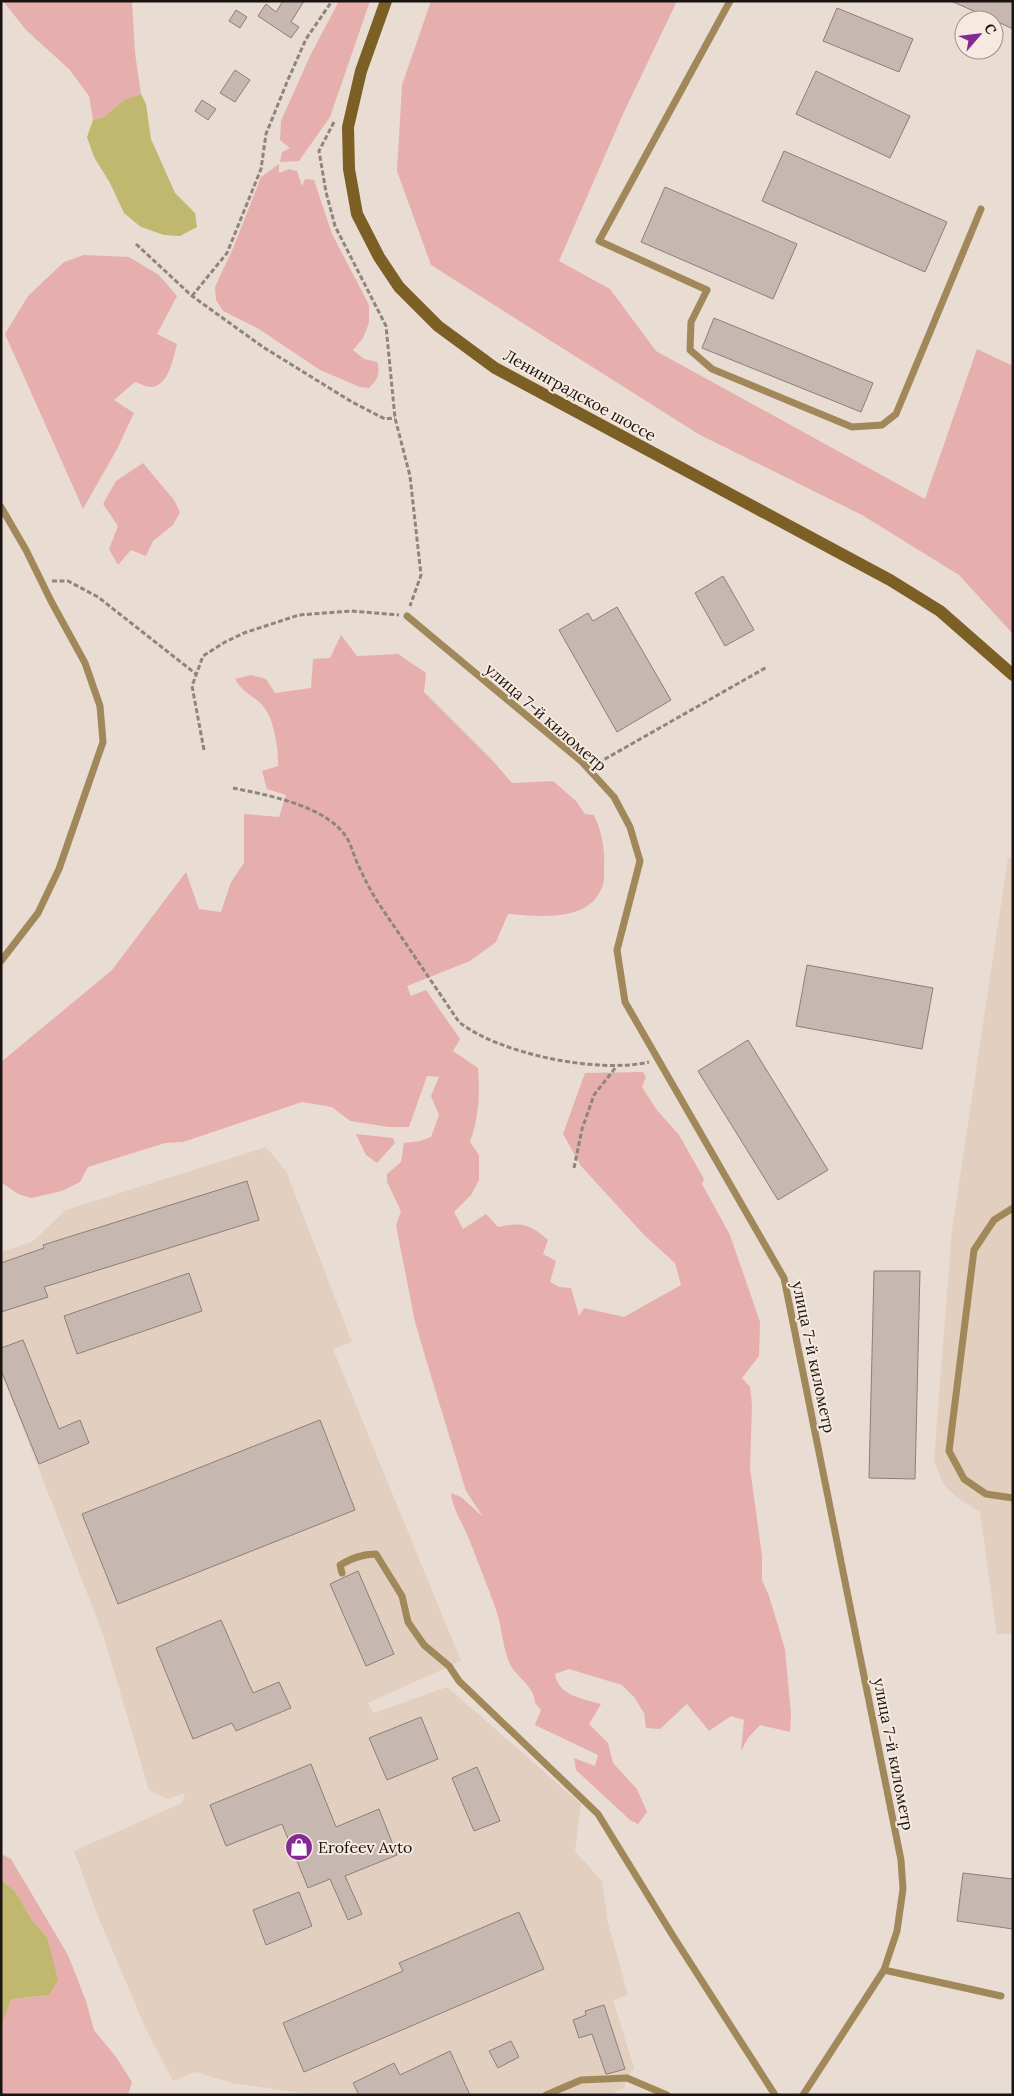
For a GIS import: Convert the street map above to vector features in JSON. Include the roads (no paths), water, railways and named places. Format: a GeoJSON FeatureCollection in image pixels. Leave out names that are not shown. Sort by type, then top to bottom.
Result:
{"type":"FeatureCollection","features":[{"type":"Feature","properties":{"kind":"main road","name":"Ленинградское шоссе"},"geometry":{"type":"LineString","coordinates":[[386,1],[361,71],[348,127],[349,170],[357,214],[379,257],[399,287],[438,326],[495,368],[890,580],[940,611],[1013,675]]}},
{"type":"Feature","properties":{"kind":"lane"},"geometry":{"type":"LineString","coordinates":[[730,1],[599,241],[707,290],[691,322],[690,350],[712,369],[852,428],[882,425],[896,414],[982,210]]}},
{"type":"Feature","properties":{"kind":"lane"},"geometry":{"type":"LineString","coordinates":[[1,507],[26,550],[85,663],[100,706],[103,742],[91,780],[54,878],[38,913],[1,961]]}},
{"type":"Feature","properties":{"kind":"lane","name":"улица 7-й километр"},"geometry":{"type":"LineString","coordinates":[[407,616],[588,769],[614,797],[630,827],[640,861],[617,950],[625,1002],[784,1278],[901,1860],[903,1889],[897,1931],[884,1970],[803,2095]]}},
{"type":"Feature","properties":{"kind":"lane"},"geometry":{"type":"LineString","coordinates":[[1013,1208],[994,1220],[974,1250],[949,1450],[964,1478],[986,1494],[1013,1498]]}},
{"type":"Feature","properties":{"kind":"lane"},"geometry":{"type":"LineString","coordinates":[[342,1573],[340,1565],[364,1554],[376,1554],[402,1596],[408,1622],[424,1645],[449,1666],[459,1681],[598,1814],[673,1936],[775,2095]]}},
{"type":"Feature","properties":{"kind":"lane"},"geometry":{"type":"LineString","coordinates":[[884,1970],[1001,1996]]}},
{"type":"Feature","properties":{"kind":"lane"},"geometry":{"type":"LineString","coordinates":[[546,2095],[581,2080],[627,2078],[668,2095]]}},
{"type":"Feature","properties":{"kind":"place","name":"Erofeev Avto"},"geometry":{"type":"Point","coordinates":[299,1847]}}]}
